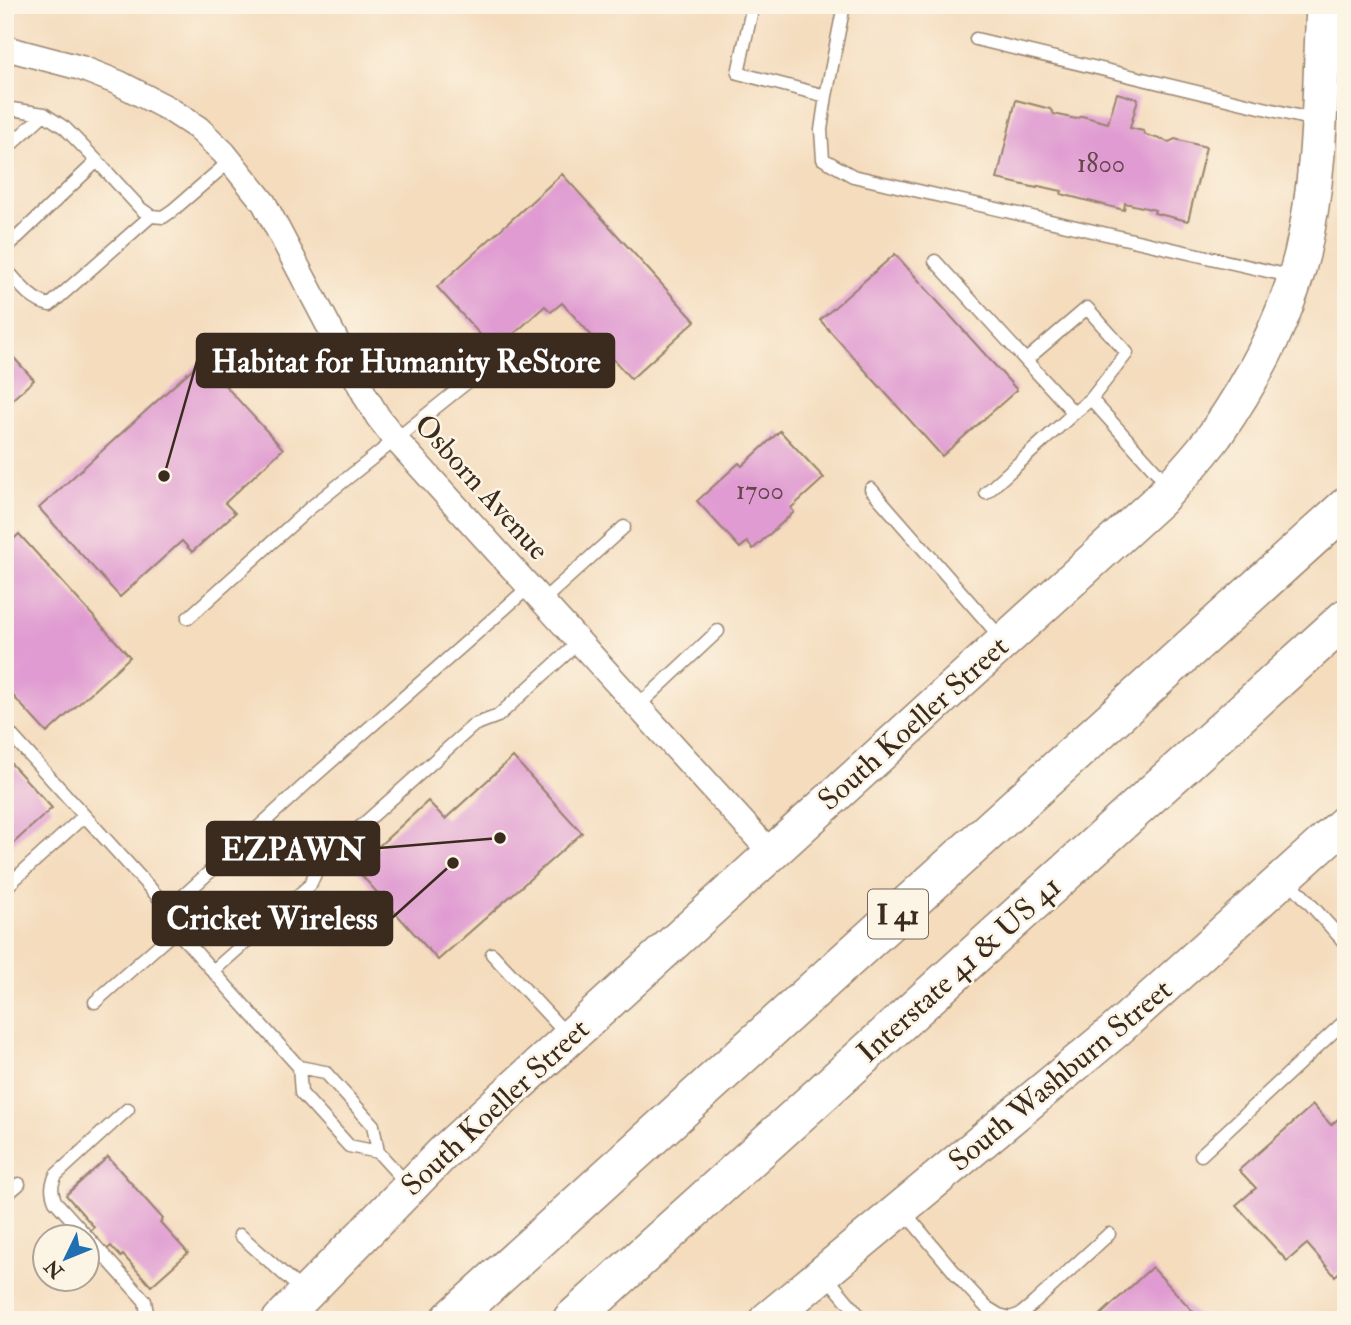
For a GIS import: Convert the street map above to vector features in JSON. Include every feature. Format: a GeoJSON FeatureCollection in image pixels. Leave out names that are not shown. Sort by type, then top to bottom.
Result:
{"type":"FeatureCollection","features":[{"type":"Feature","properties":{"kind":"highway","name":"I 41"},"geometry":{"type":"LineString","coordinates":[[450,1320],[1346,508]]}},
{"type":"Feature","properties":{"kind":"highway","name":"Interstate 41 & US 41"},"geometry":{"type":"LineString","coordinates":[[572,1320],[1346,618]]}},
{"type":"Feature","properties":{"kind":"street","name":"South Koeller Street"},"geometry":{"type":"LineString","coordinates":[[280,1320],[444,1152],[1159,500],[1213,437],[1249,382],[1288,297],[1301,255],[1310,212],[1324,5]]}},
{"type":"Feature","properties":{"kind":"street","name":"Osborn Avenue"},"geometry":{"type":"LineString","coordinates":[[5,48],[81,68],[129,88],[198,128],[230,161],[264,203],[378,417],[771,853]]}},
{"type":"Feature","properties":{"kind":"street","name":"South Washburn Street"},"geometry":{"type":"LineString","coordinates":[[767,1320],[1116,1030],[1346,822]]}},
{"type":"Feature","properties":{"kind":"lane"},"geometry":{"type":"LineString","coordinates":[[753,5],[738,73],[826,96]]}},
{"type":"Feature","properties":{"kind":"lane"},"geometry":{"type":"LineString","coordinates":[[844,5],[821,130],[823,159],[853,176],[1294,277]]}},
{"type":"Feature","properties":{"kind":"lane"},"geometry":{"type":"LineString","coordinates":[[976,39],[1318,121]]}},
{"type":"Feature","properties":{"kind":"lane"},"geometry":{"type":"LineString","coordinates":[[5,108],[44,114],[65,128],[141,209],[151,216],[163,217],[230,161]]}},
{"type":"Feature","properties":{"kind":"lane"},"geometry":{"type":"LineString","coordinates":[[5,150],[44,114]]}},
{"type":"Feature","properties":{"kind":"lane"},"geometry":{"type":"LineString","coordinates":[[5,249],[97,160]]}},
{"type":"Feature","properties":{"kind":"lane"},"geometry":{"type":"LineString","coordinates":[[5,268],[32,297],[50,305],[151,216]]}},
{"type":"Feature","properties":{"kind":"lane"},"geometry":{"type":"LineString","coordinates":[[935,261],[1074,414]]}},
{"type":"Feature","properties":{"kind":"lane"},"geometry":{"type":"LineString","coordinates":[[985,493],[1091,398],[1127,353],[1087,308],[1026,360]]}},
{"type":"Feature","properties":{"kind":"lane"},"geometry":{"type":"LineString","coordinates":[[188,618],[304,513],[480,372]]}},
{"type":"Feature","properties":{"kind":"lane"},"geometry":{"type":"LineString","coordinates":[[1091,398],[1170,488]]}},
{"type":"Feature","properties":{"kind":"lane"},"geometry":{"type":"LineString","coordinates":[[871,489],[1003,640]]}},
{"type":"Feature","properties":{"kind":"lane"},"geometry":{"type":"LineString","coordinates":[[169,909],[309,781],[536,594],[624,527]]}},
{"type":"Feature","properties":{"kind":"lane"},"geometry":{"type":"LineString","coordinates":[[638,706],[718,631]]}},
{"type":"Feature","properties":{"kind":"lane"},"geometry":{"type":"LineString","coordinates":[[213,971],[310,885],[320,863],[474,725],[498,716],[579,642]]}},
{"type":"Feature","properties":{"kind":"lane"},"geometry":{"type":"LineString","coordinates":[[5,728],[169,909],[176,930],[299,1067],[325,1072],[373,1125],[378,1152],[410,1186]]}},
{"type":"Feature","properties":{"kind":"lane"},"geometry":{"type":"LineString","coordinates":[[5,888],[84,816]]}},
{"type":"Feature","properties":{"kind":"lane"},"geometry":{"type":"LineString","coordinates":[[1285,877],[1346,944]]}},
{"type":"Feature","properties":{"kind":"lane"},"geometry":{"type":"LineString","coordinates":[[95,1002],[176,930]]}},
{"type":"Feature","properties":{"kind":"lane"},"geometry":{"type":"LineString","coordinates":[[492,954],[569,1037]]}},
{"type":"Feature","properties":{"kind":"lane"},"geometry":{"type":"LineString","coordinates":[[1201,1156],[1346,1020]]}},
{"type":"Feature","properties":{"kind":"lane"},"geometry":{"type":"LineString","coordinates":[[299,1067],[300,1093],[349,1146],[378,1152]]}},
{"type":"Feature","properties":{"kind":"lane"},"geometry":{"type":"LineString","coordinates":[[128,1110],[56,1175],[52,1194],[55,1201],[145,1301],[148,1320]]}},
{"type":"Feature","properties":{"kind":"lane"},"geometry":{"type":"LineString","coordinates":[[5,1196],[19,1184]]}},
{"type":"Feature","properties":{"kind":"lane"},"geometry":{"type":"LineString","coordinates":[[901,1208],[986,1307],[1010,1318],[1021,1314],[1034,1303],[1109,1234]]}},
{"type":"Feature","properties":{"kind":"lane"},"geometry":{"type":"LineString","coordinates":[[240,1236],[306,1293]]}},
{"type":"Feature","properties":{"kind":"lane"},"geometry":{"type":"LineString","coordinates":[[823,1273],[863,1320]]}},
{"type":"Feature","properties":{"kind":"building"},"geometry":{"type":"Polygon","coordinates":[[[1117,93],[1138,99],[1130,128],[1169,142],[1175,139],[1206,147],[1188,221],[1125,203],[1124,210],[1061,194],[1062,191],[997,179],[1016,100],[1050,109],[1054,114],[1076,119],[1082,116],[1108,123],[1117,93]]]}},
{"type":"Feature","properties":{"kind":"building"},"geometry":{"type":"Polygon","coordinates":[[[562,174],[695,321],[631,379],[562,303],[551,312],[545,306],[495,351],[437,287],[562,174]]]}},
{"type":"Feature","properties":{"kind":"building"},"geometry":{"type":"Polygon","coordinates":[[[895,254],[1017,390],[942,456],[820,320],[895,254]]]}},
{"type":"Feature","properties":{"kind":"building"},"geometry":{"type":"Polygon","coordinates":[[[5,348],[34,380],[5,406],[5,348]]]}},
{"type":"Feature","properties":{"kind":"building"},"geometry":{"type":"Polygon","coordinates":[[[202,360],[283,449],[225,503],[235,513],[192,552],[182,541],[120,597],[39,508],[202,360]]]}},
{"type":"Feature","properties":{"kind":"building"},"geometry":{"type":"Polygon","coordinates":[[[780,431],[824,478],[791,508],[794,512],[753,549],[747,542],[740,548],[697,501],[739,463],[742,466],[780,431]]]}},
{"type":"Feature","properties":{"kind":"building"},"geometry":{"type":"Polygon","coordinates":[[[19,534],[130,657],[47,733],[5,687],[5,547],[19,534]]]}},
{"type":"Feature","properties":{"kind":"building"},"geometry":{"type":"Polygon","coordinates":[[[5,757],[52,808],[7,849],[10,851],[5,855],[5,757]]]}},
{"type":"Feature","properties":{"kind":"building"},"geometry":{"type":"Polygon","coordinates":[[[513,757],[582,833],[438,960],[355,868],[428,801],[445,819],[513,757]]]}},
{"type":"Feature","properties":{"kind":"building"},"geometry":{"type":"Polygon","coordinates":[[[1313,1105],[1331,1125],[1346,1112],[1346,1266],[1335,1276],[1307,1244],[1287,1261],[1236,1205],[1256,1188],[1239,1170],[1313,1105]]]}},
{"type":"Feature","properties":{"kind":"building"},"geometry":{"type":"Polygon","coordinates":[[[108,1157],[163,1219],[160,1222],[188,1253],[151,1286],[123,1255],[121,1257],[111,1246],[106,1250],[102,1245],[102,1224],[91,1224],[66,1195],[108,1157]]]}},
{"type":"Feature","properties":{"kind":"building"},"geometry":{"type":"Polygon","coordinates":[[[1152,1267],[1201,1320],[1095,1320],[1152,1267]]]}},
{"type":"Feature","properties":{"kind":"place","name":"Habitat for Humanity ReStore"},"geometry":{"type":"Point","coordinates":[164,476]}},
{"type":"Feature","properties":{"kind":"place","name":"EZPAWN"},"geometry":{"type":"Point","coordinates":[500,838]}},
{"type":"Feature","properties":{"kind":"place","name":"Cricket Wireless"},"geometry":{"type":"Point","coordinates":[453,863]}}]}
